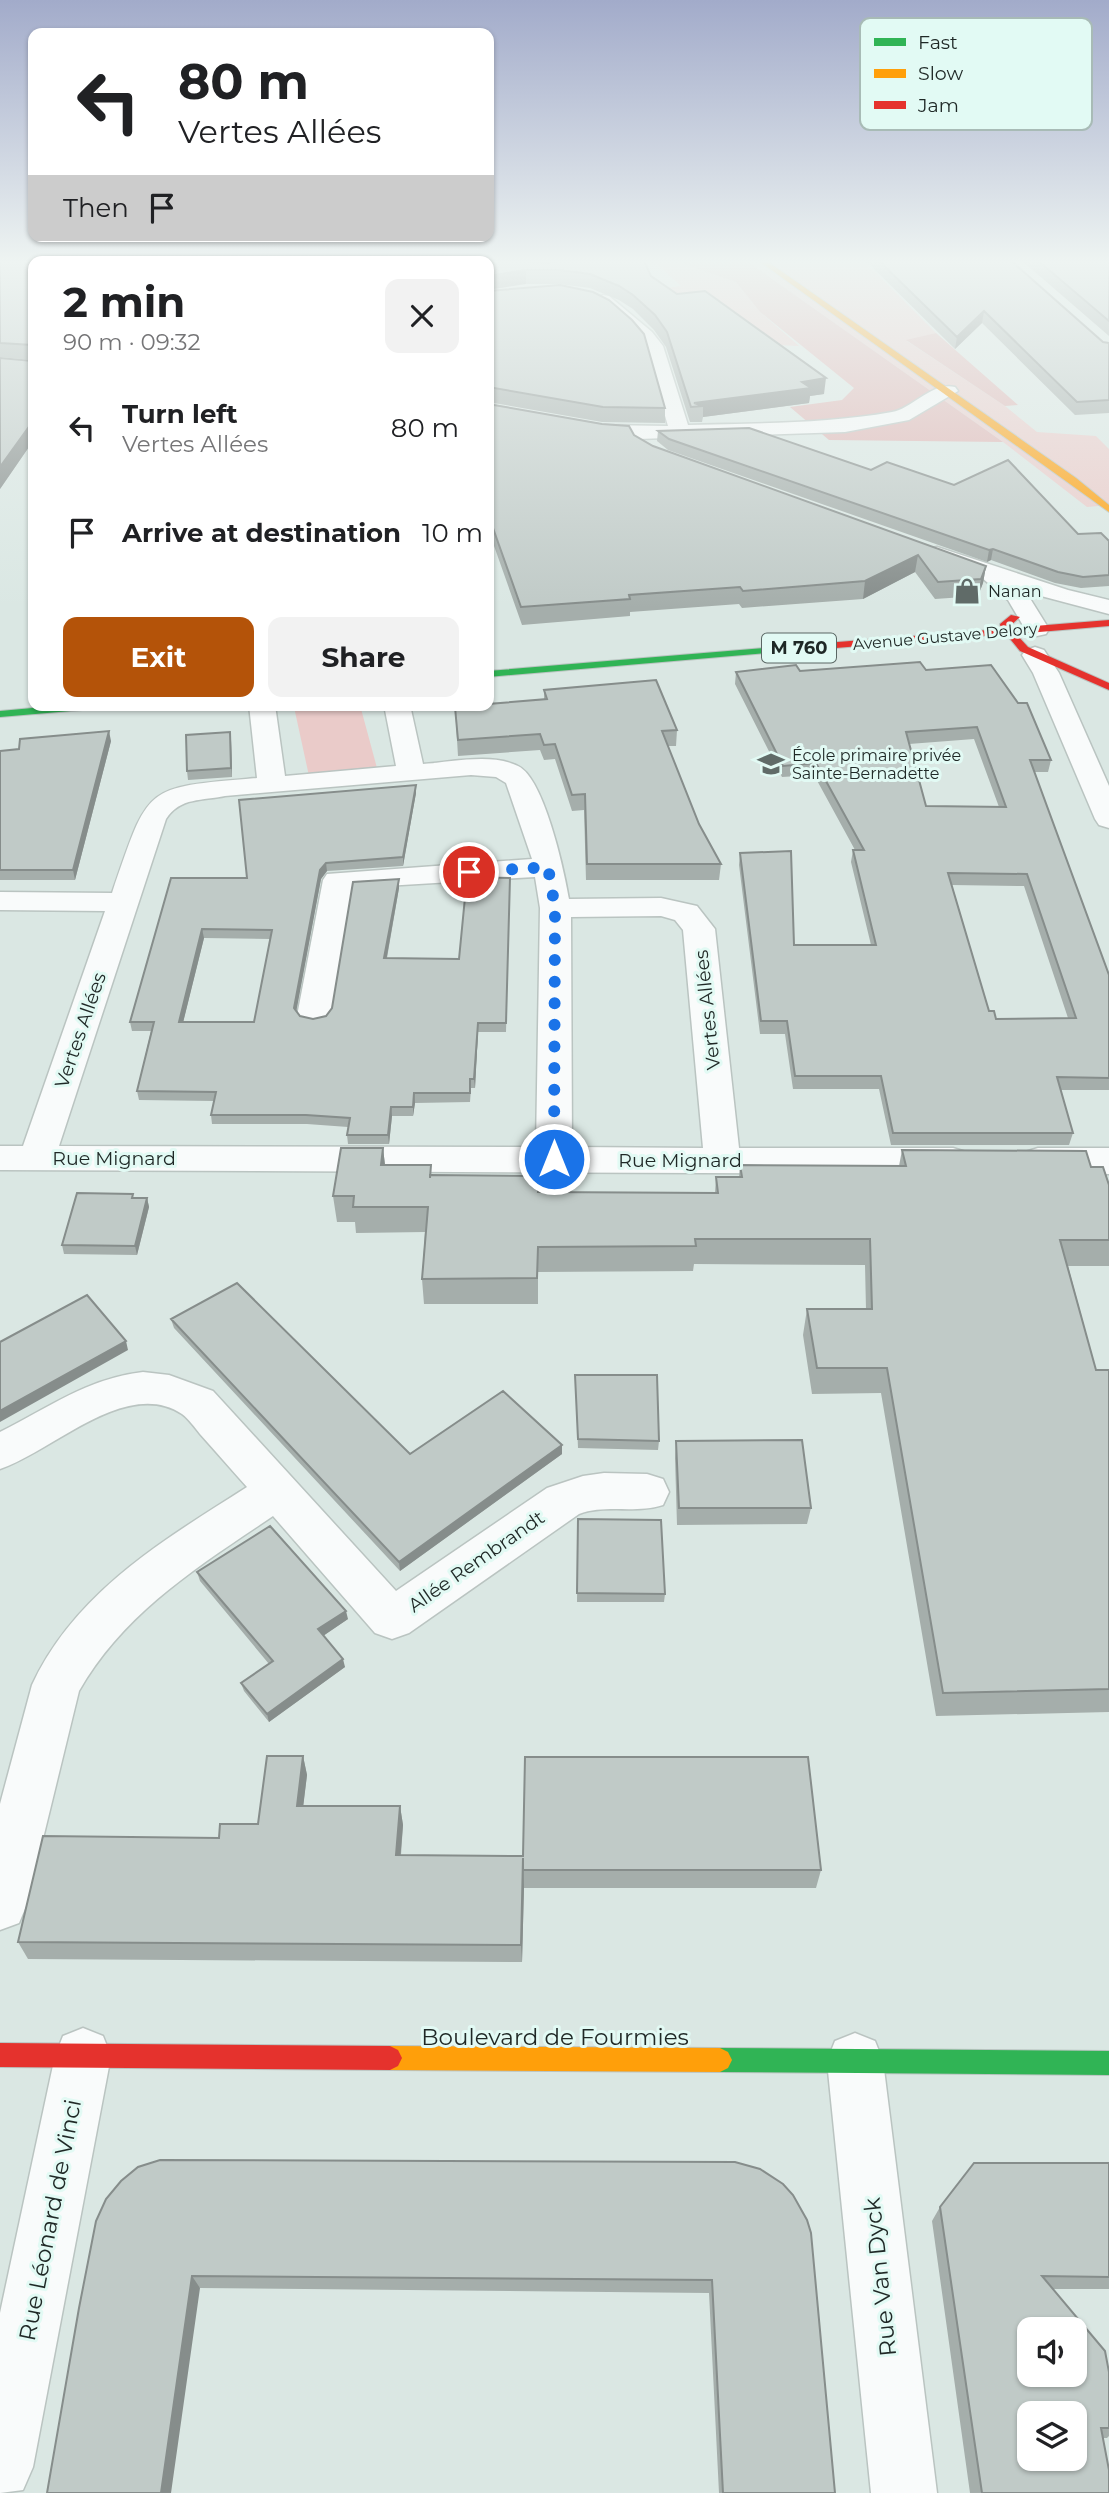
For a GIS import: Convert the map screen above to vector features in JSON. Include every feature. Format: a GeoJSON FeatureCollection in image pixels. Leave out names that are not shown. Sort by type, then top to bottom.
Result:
{"type":"FeatureCollection","features":[{"type":"Feature","properties":{"kind":"main road"},"geometry":{"type":"LineString","coordinates":[[926,375],[1073,480],[1109,509]]}},
{"type":"Feature","properties":{"kind":"main road","name":"Avenue Gustave Delory"},"geometry":{"type":"LineString","coordinates":[[494,659],[1028,629],[1109,608]]}},
{"type":"Feature","properties":{"kind":"main road"},"geometry":{"type":"LineString","coordinates":[[1028,629],[1019,646],[1006,631],[1005,623],[1028,629],[1109,687]]}},
{"type":"Feature","properties":{"kind":"main road","name":"Avenue Gustave Delory"},"geometry":{"type":"LineString","coordinates":[[494,674],[1109,623]]}},
{"type":"Feature","properties":{"kind":"main road"},"geometry":{"type":"LineString","coordinates":[[0,699],[28,696]]}},
{"type":"Feature","properties":{"kind":"main road"},"geometry":{"type":"LineString","coordinates":[[0,714],[35,711]]}},
{"type":"Feature","properties":{"kind":"main road","name":"Boulevard de Fourmies"},"geometry":{"type":"LineString","coordinates":[[0,2055],[1109,2063]]}},
{"type":"Feature","properties":{"kind":"street"},"geometry":{"type":"LineString","coordinates":[[661,375],[680,432]]}},
{"type":"Feature","properties":{"kind":"street"},"geometry":{"type":"LineString","coordinates":[[494,412],[602,430],[638,433],[845,426],[902,416],[948,391]]}},
{"type":"Feature","properties":{"kind":"street"},"geometry":{"type":"LineString","coordinates":[[638,433],[642,445],[652,452]]}},
{"type":"Feature","properties":{"kind":"street"},"geometry":{"type":"LineString","coordinates":[[914,546],[1079,602],[1109,608]]}},
{"type":"Feature","properties":{"kind":"street"},"geometry":{"type":"LineString","coordinates":[[978,569],[1009,587],[1020,599],[1028,629],[1109,818]]}},
{"type":"Feature","properties":{"kind":"street"},"geometry":{"type":"LineString","coordinates":[[263,711],[272,785]]}},
{"type":"Feature","properties":{"kind":"street"},"geometry":{"type":"LineString","coordinates":[[398,711],[411,773]]}},
{"type":"Feature","properties":{"kind":"street","name":"Vertes Allées"},"geometry":{"type":"LineString","coordinates":[[37,1158],[157,808],[166,800],[180,794],[223,789],[496,768],[519,779],[543,843],[555,908],[554,1159]]}},
{"type":"Feature","properties":{"kind":"street"},"geometry":{"type":"LineString","coordinates":[[314,1016],[338,880],[548,867]]}},
{"type":"Feature","properties":{"kind":"street"},"geometry":{"type":"LineString","coordinates":[[0,901],[124,902]]}},
{"type":"Feature","properties":{"kind":"street","name":"Vertes Allées"},"geometry":{"type":"LineString","coordinates":[[555,908],[661,907],[686,913],[699,929],[722,1160]]}},
{"type":"Feature","properties":{"kind":"street","name":"Rue Mignard"},"geometry":{"type":"LineString","coordinates":[[0,1158],[1109,1161]]}},
{"type":"Feature","properties":{"kind":"street","name":"Allée Rembrandt"},"geometry":{"type":"LineString","coordinates":[[0,1452],[92,1400],[137,1386],[161,1387],[198,1403],[392,1619],[563,1501],[578,1494],[597,1491],[647,1492]]}},
{"type":"Feature","properties":{"kind":"street"},"geometry":{"type":"LineString","coordinates":[[0,1904],[56,1685],[69,1658],[117,1602],[147,1578],[276,1491]]}},
{"type":"Feature","properties":{"kind":"street","name":"Rue Léonard de Vinci"},"geometry":{"type":"LineString","coordinates":[[0,2467],[83,2056]]}},
{"type":"Feature","properties":{"kind":"street","name":"Rue Van Dyck"},"geometry":{"type":"LineString","coordinates":[[855,2061],[904,2493]]}},
{"type":"Feature","properties":{"kind":"shaded area"},"geometry":{"type":"Polygon","coordinates":[[[838,375],[909,375],[1003,442],[829,440],[790,407],[842,400],[854,388],[838,375]]]}},
{"type":"Feature","properties":{"kind":"shaded area"},"geometry":{"type":"Polygon","coordinates":[[[909,375],[959,375],[1005,406],[1037,432],[1096,436],[1109,449],[1109,505],[1087,507],[1003,442],[909,375]]]}},
{"type":"Feature","properties":{"kind":"shaded area"},"geometry":{"type":"Polygon","coordinates":[[[959,375],[984,375],[1018,405],[1005,406],[959,375]]]}},
{"type":"Feature","properties":{"kind":"shaded area"},"geometry":{"type":"Polygon","coordinates":[[[295,711],[362,711],[377,768],[309,776],[295,711]]]}},
{"type":"Feature","properties":{"kind":"building"},"geometry":{"type":"Polygon","coordinates":[[[0,375],[28,375],[28,428],[0,467],[0,375]]]}},
{"type":"Feature","properties":{"kind":"building"},"geometry":{"type":"Polygon","coordinates":[[[494,375],[656,375],[665,408],[603,407],[494,388],[494,375]]]}},
{"type":"Feature","properties":{"kind":"building"},"geometry":{"type":"Polygon","coordinates":[[[681,375],[822,375],[826,378],[802,382],[811,388],[694,403],[703,406],[691,407],[681,375]]]}},
{"type":"Feature","properties":{"kind":"building"},"geometry":{"type":"Polygon","coordinates":[[[1050,375],[1109,375],[1109,400],[1077,402],[1050,375]]]}},
{"type":"Feature","properties":{"kind":"building"},"geometry":{"type":"Polygon","coordinates":[[[494,405],[602,424],[629,426],[634,435],[653,446],[986,566],[981,579],[938,582],[918,555],[865,581],[743,591],[740,587],[629,595],[630,599],[521,607],[494,531],[494,405]]]}},
{"type":"Feature","properties":{"kind":"building"},"geometry":{"type":"Polygon","coordinates":[[[749,428],[871,470],[887,462],[954,485],[1008,460],[1078,534],[1101,533],[1109,541],[1109,575],[1083,577],[1058,572],[993,549],[989,550],[669,439],[658,431],[749,428]]]}},
{"type":"Feature","properties":{"kind":"building"},"geometry":{"type":"Polygon","coordinates":[[[920,662],[926,670],[991,665],[1018,703],[1027,703],[1051,760],[1030,760],[1109,975],[1109,1078],[1057,1077],[1073,1133],[893,1133],[881,1076],[795,1076],[787,1021],[761,1021],[740,853],[791,851],[794,945],[876,945],[853,850],[864,850],[816,763],[783,766],[736,672],[796,665],[800,671],[920,662]],[[977,727],[906,732],[926,806],[1006,807],[977,727]],[[948,873],[989,1011],[994,1011],[996,1019],[1076,1018],[1027,874],[948,873]]]}},
{"type":"Feature","properties":{"kind":"building"},"geometry":{"type":"Polygon","coordinates":[[[656,680],[677,730],[662,731],[699,824],[721,864],[587,864],[585,794],[572,795],[555,744],[544,745],[540,734],[458,740],[455,711],[494,711],[494,703],[547,699],[544,690],[656,680]]]}},
{"type":"Feature","properties":{"kind":"building"},"geometry":{"type":"Polygon","coordinates":[[[109,731],[73,870],[0,870],[0,751],[19,749],[20,739],[109,731]]]}},
{"type":"Feature","properties":{"kind":"building"},"geometry":{"type":"Polygon","coordinates":[[[230,732],[231,768],[187,771],[186,735],[230,732]]]}},
{"type":"Feature","properties":{"kind":"building"},"geometry":{"type":"Polygon","coordinates":[[[416,785],[403,857],[326,863],[320,870],[294,1008],[300,1016],[313,1019],[326,1016],[332,1008],[353,882],[399,879],[384,958],[459,959],[467,877],[510,878],[506,1023],[478,1023],[474,1079],[470,1079],[470,1093],[414,1093],[413,1107],[391,1107],[388,1135],[347,1135],[350,1118],[211,1115],[216,1092],[137,1091],[154,1022],[130,1022],[171,878],[247,878],[239,800],[416,785]],[[202,929],[179,1022],[254,1022],[272,930],[202,929]]]}},
{"type":"Feature","properties":{"kind":"building"},"geometry":{"type":"Polygon","coordinates":[[[341,1148],[383,1148],[381,1165],[431,1165],[430,1175],[539,1176],[538,1192],[718,1193],[716,1177],[742,1177],[740,1165],[906,1166],[902,1150],[1086,1151],[1091,1167],[1103,1167],[1109,1185],[1109,1240],[1060,1240],[1096,1370],[1109,1370],[1109,1689],[943,1693],[887,1368],[817,1368],[807,1309],[872,1309],[870,1239],[695,1239],[696,1246],[538,1247],[537,1278],[422,1279],[428,1207],[353,1207],[354,1196],[333,1196],[341,1148]]]}},
{"type":"Feature","properties":{"kind":"building"},"geometry":{"type":"Polygon","coordinates":[[[77,1193],[133,1194],[132,1198],[147,1198],[135,1246],[62,1245],[77,1193]]]}},
{"type":"Feature","properties":{"kind":"building"},"geometry":{"type":"Polygon","coordinates":[[[237,1283],[410,1454],[503,1391],[562,1445],[399,1562],[171,1319],[237,1283]]]}},
{"type":"Feature","properties":{"kind":"building"},"geometry":{"type":"Polygon","coordinates":[[[87,1295],[126,1341],[0,1411],[0,1342],[87,1295]]]}},
{"type":"Feature","properties":{"kind":"building"},"geometry":{"type":"Polygon","coordinates":[[[575,1375],[657,1375],[659,1441],[578,1439],[575,1375]]]}},
{"type":"Feature","properties":{"kind":"building"},"geometry":{"type":"Polygon","coordinates":[[[802,1440],[811,1508],[679,1508],[676,1441],[802,1440]]]}},
{"type":"Feature","properties":{"kind":"building"},"geometry":{"type":"Polygon","coordinates":[[[578,1519],[661,1520],[665,1594],[577,1593],[578,1519]]]}},
{"type":"Feature","properties":{"kind":"building"},"geometry":{"type":"Polygon","coordinates":[[[270,1526],[346,1611],[318,1629],[343,1659],[267,1714],[241,1683],[273,1661],[197,1572],[270,1526]]]}},
{"type":"Feature","properties":{"kind":"building"},"geometry":{"type":"Polygon","coordinates":[[[267,1756],[303,1756],[297,1806],[400,1806],[396,1855],[523,1856],[525,1757],[808,1757],[821,1870],[523,1870],[523,1858],[521,1945],[18,1942],[43,1836],[219,1838],[220,1824],[258,1824],[267,1756]]]}},
{"type":"Feature","properties":{"kind":"building"},"geometry":{"type":"Polygon","coordinates":[[[160,2160],[735,2162],[760,2169],[783,2184],[793,2195],[811,2233],[835,2493],[723,2493],[712,2280],[192,2276],[161,2493],[47,2493],[96,2221],[106,2199],[121,2181],[138,2167],[160,2160]]]}},
{"type":"Feature","properties":{"kind":"building"},"geometry":{"type":"Polygon","coordinates":[[[974,2163],[1109,2163],[1109,2277],[1042,2276],[1076,2317],[1017,2317],[1017,2387],[1087,2387],[1087,2330],[1105,2351],[1109,2372],[1109,2428],[1101,2428],[1109,2470],[1109,2493],[982,2493],[940,2207],[974,2163]]]}},
{"type":"Feature","properties":{"kind":"traffic: fast"},"geometry":{"type":"LineString","coordinates":[[494,673],[775,650]]}},
{"type":"Feature","properties":{"kind":"traffic: fast"},"geometry":{"type":"LineString","coordinates":[[0,714],[35,711]]}},
{"type":"Feature","properties":{"kind":"traffic: fast"},"geometry":{"type":"LineString","coordinates":[[720,2060],[1109,2063]]}},
{"type":"Feature","properties":{"kind":"traffic: slow"},"geometry":{"type":"LineString","coordinates":[[924,375],[1073,480],[1109,509]]}},
{"type":"Feature","properties":{"kind":"traffic: slow"},"geometry":{"type":"LineString","coordinates":[[390,2058],[720,2060]]}},
{"type":"Feature","properties":{"kind":"traffic: jam"},"geometry":{"type":"LineString","coordinates":[[1015,617],[1004,626],[1024,649],[1109,687]]}},
{"type":"Feature","properties":{"kind":"traffic: jam"},"geometry":{"type":"LineString","coordinates":[[775,650],[1109,623]]}},
{"type":"Feature","properties":{"kind":"traffic: jam"},"geometry":{"type":"LineString","coordinates":[[0,2055],[390,2058]]}},
{"type":"Feature","properties":{"kind":"place","name":"Nanan"},"geometry":{"type":"Point","coordinates":[967,591]}},
{"type":"Feature","properties":{"kind":"place","name":"École primaire privée Sainte-Bernadette"},"geometry":{"type":"Point","coordinates":[771,764]}},
{"type":"Feature","properties":{"kind":"route"},"geometry":{"type":"LineString","coordinates":[[469,872],[548,867],[555,908],[554,1159]]}}]}
